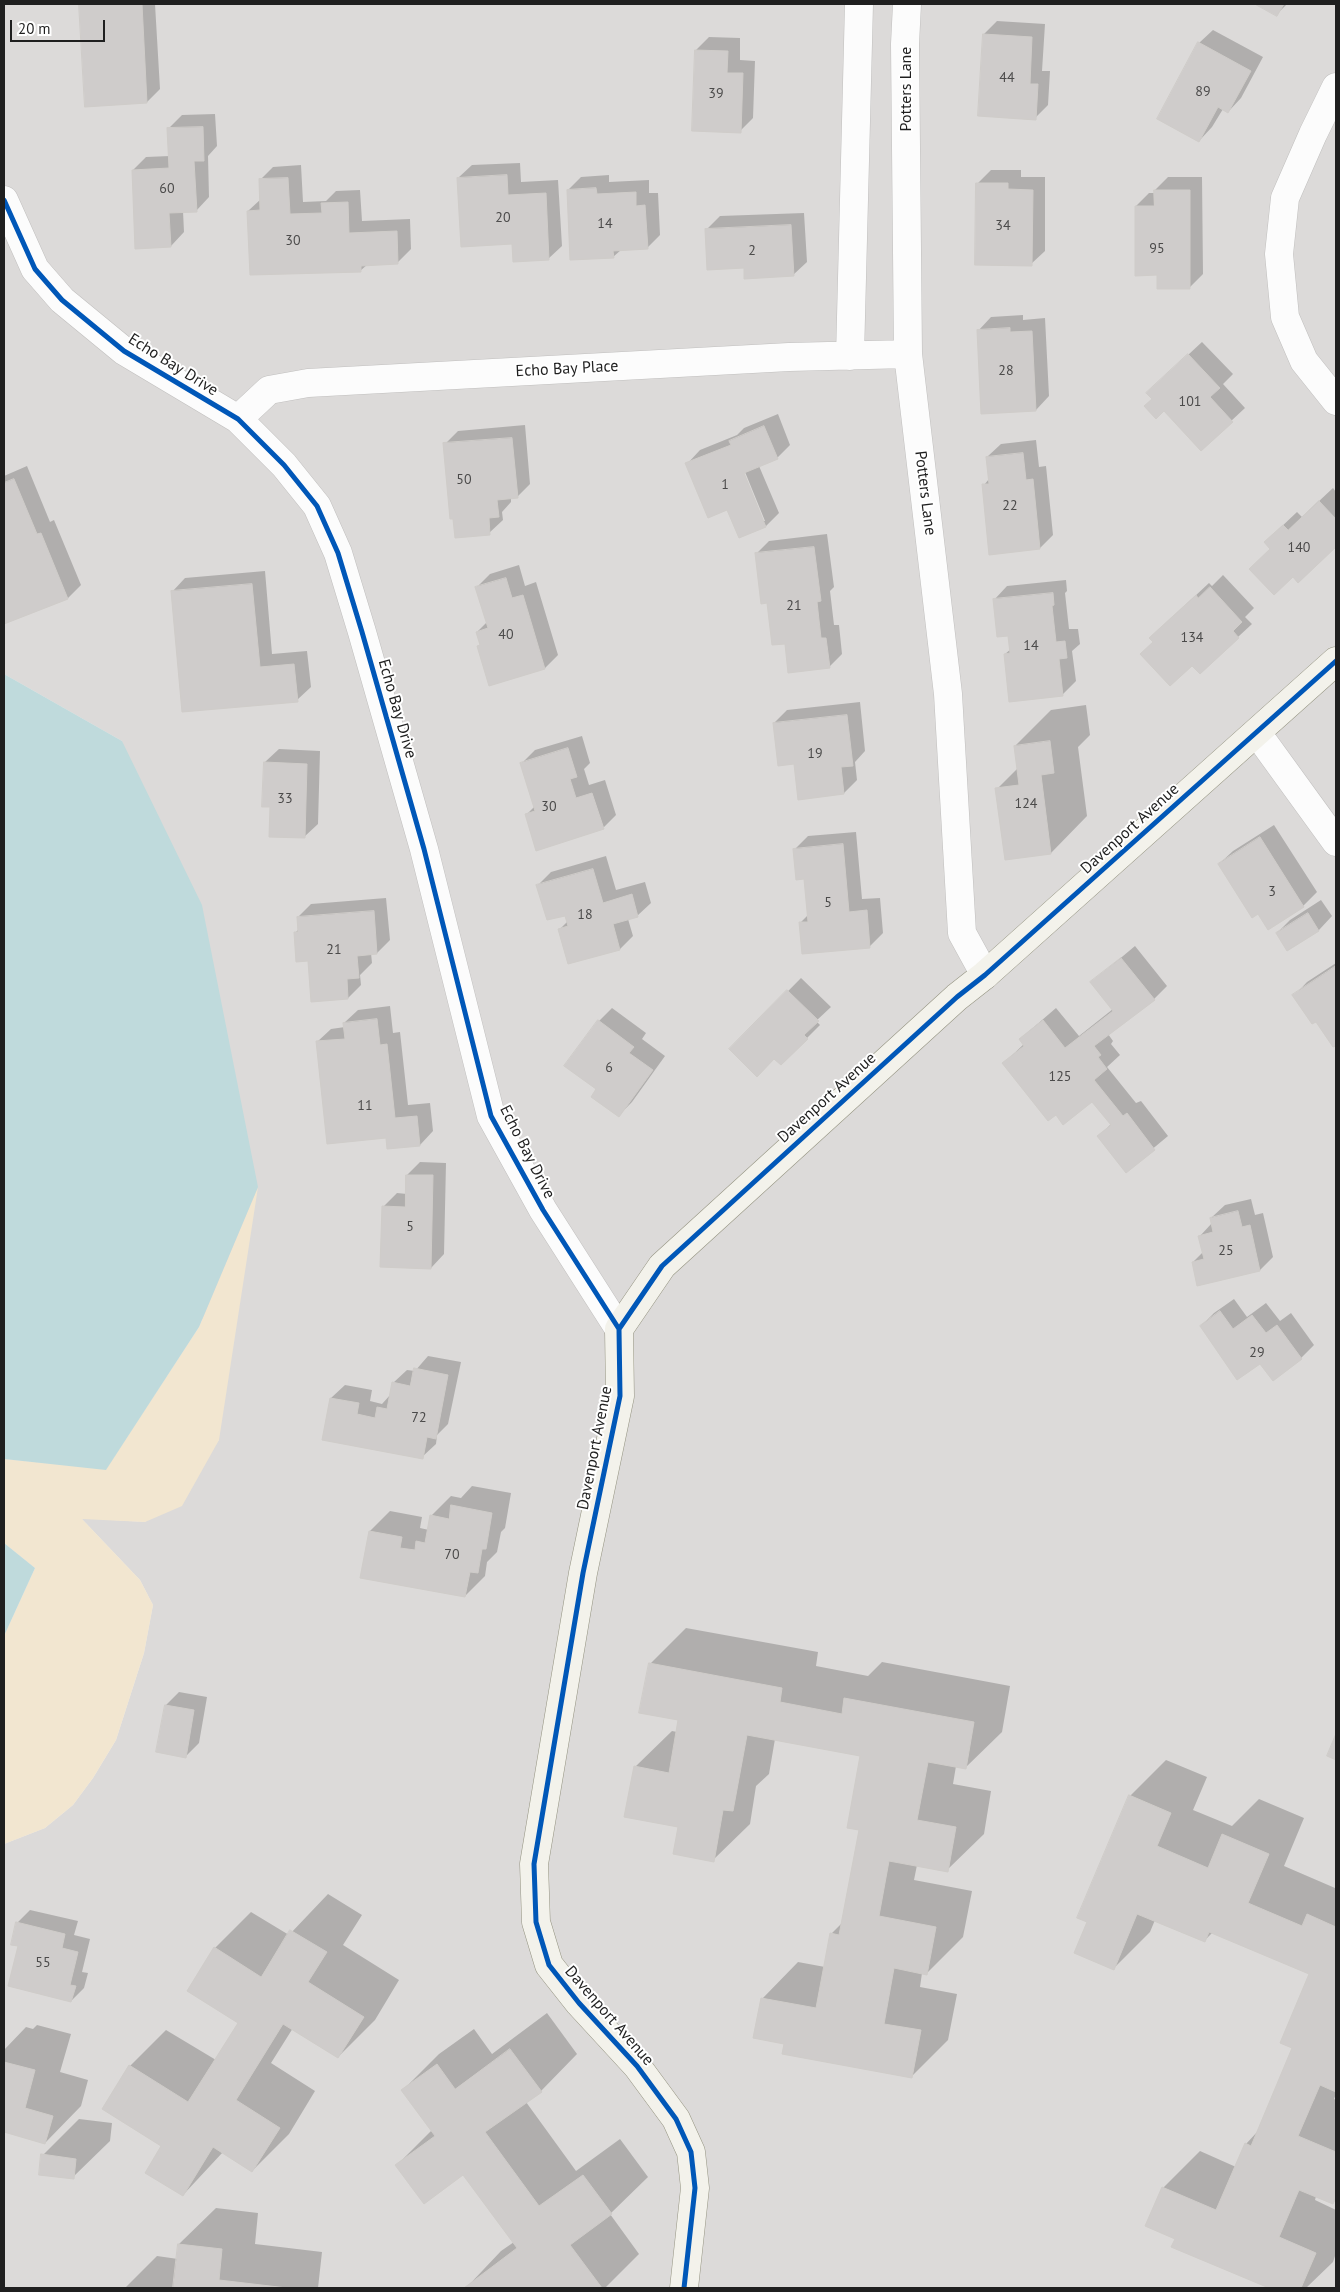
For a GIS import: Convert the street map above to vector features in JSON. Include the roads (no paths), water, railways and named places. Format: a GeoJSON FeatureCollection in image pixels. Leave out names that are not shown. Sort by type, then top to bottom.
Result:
{"type":"FeatureCollection","features":[{"type":"Feature","properties":{"kind":"street"},"geometry":{"type":"LineString","coordinates":[[850,356],[859,4]]}},
{"type":"Feature","properties":{"kind":"street","name":"Potters Lane"},"geometry":{"type":"LineString","coordinates":[[908,4],[905,44],[908,354],[948,694],[962,933],[985,975]]}},
{"type":"Feature","properties":{"kind":"street"},"geometry":{"type":"LineString","coordinates":[[1336,87],[1285,198],[1278,254],[1286,317],[1304,361],[1336,400]]}},
{"type":"Feature","properties":{"kind":"street","name":"Echo Bay Drive"},"geometry":{"type":"LineString","coordinates":[[4,200],[35,268],[62,300],[124,351],[238,419],[284,465],[317,506],[338,553],[424,849],[492,1116],[543,1210],[619,1329]]}},
{"type":"Feature","properties":{"kind":"street","name":"Echo Bay Place"},"geometry":{"type":"LineString","coordinates":[[238,419],[268,390],[308,383],[789,357],[908,354]]}},
{"type":"Feature","properties":{"kind":"street","name":"Davenport Avenue"},"geometry":{"type":"LineString","coordinates":[[684,2288],[695,2188],[691,2152],[676,2119],[637,2066],[579,2003],[549,1965],[536,1922],[536,1855],[583,1573],[620,1396],[619,1329],[662,1266],[950,1004],[985,975],[1336,660]]}},
{"type":"Feature","properties":{"kind":"street"},"geometry":{"type":"LineString","coordinates":[[1256,733],[1336,842]]}},
{"type":"Feature","properties":{"kind":"water"},"geometry":{"type":"Polygon","coordinates":[[[4,674],[122,741],[202,905],[258,1187],[199,1327],[106,1470],[4,1459],[4,674]]]}},
{"type":"Feature","properties":{"kind":"water"},"geometry":{"type":"Polygon","coordinates":[[[4,1543],[35,1568],[4,1636],[4,1543]]]}}]}
